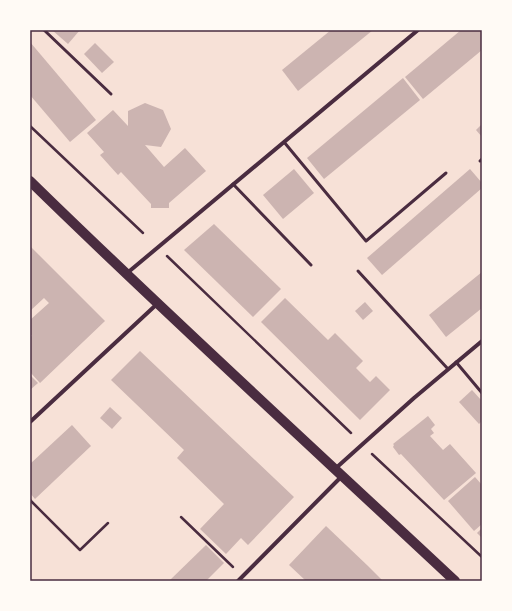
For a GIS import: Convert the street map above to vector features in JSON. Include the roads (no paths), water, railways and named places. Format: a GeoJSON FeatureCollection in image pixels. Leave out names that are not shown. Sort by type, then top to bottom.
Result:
{"type":"FeatureCollection","features":[{"type":"Feature","properties":{"kind":"main road"},"geometry":{"type":"LineString","coordinates":[[30,181],[157,304],[339,472],[454,581]]}},
{"type":"Feature","properties":{"kind":"street"},"geometry":{"type":"LineString","coordinates":[[126,274],[418,30]]}},
{"type":"Feature","properties":{"kind":"street"},"geometry":{"type":"LineString","coordinates":[[30,422],[157,304]]}},
{"type":"Feature","properties":{"kind":"street"},"geometry":{"type":"LineString","coordinates":[[238,581],[339,472],[414,398],[482,341]]}},
{"type":"Feature","properties":{"kind":"lane"},"geometry":{"type":"LineString","coordinates":[[44,30],[111,94]]}},
{"type":"Feature","properties":{"kind":"lane"},"geometry":{"type":"LineString","coordinates":[[284,142],[366,241],[446,173]]}},
{"type":"Feature","properties":{"kind":"lane"},"geometry":{"type":"LineString","coordinates":[[234,184],[311,265]]}},
{"type":"Feature","properties":{"kind":"lane"},"geometry":{"type":"LineString","coordinates":[[358,271],[448,369]]}},
{"type":"Feature","properties":{"kind":"lane"},"geometry":{"type":"LineString","coordinates":[[456,362],[482,393]]}}]}
